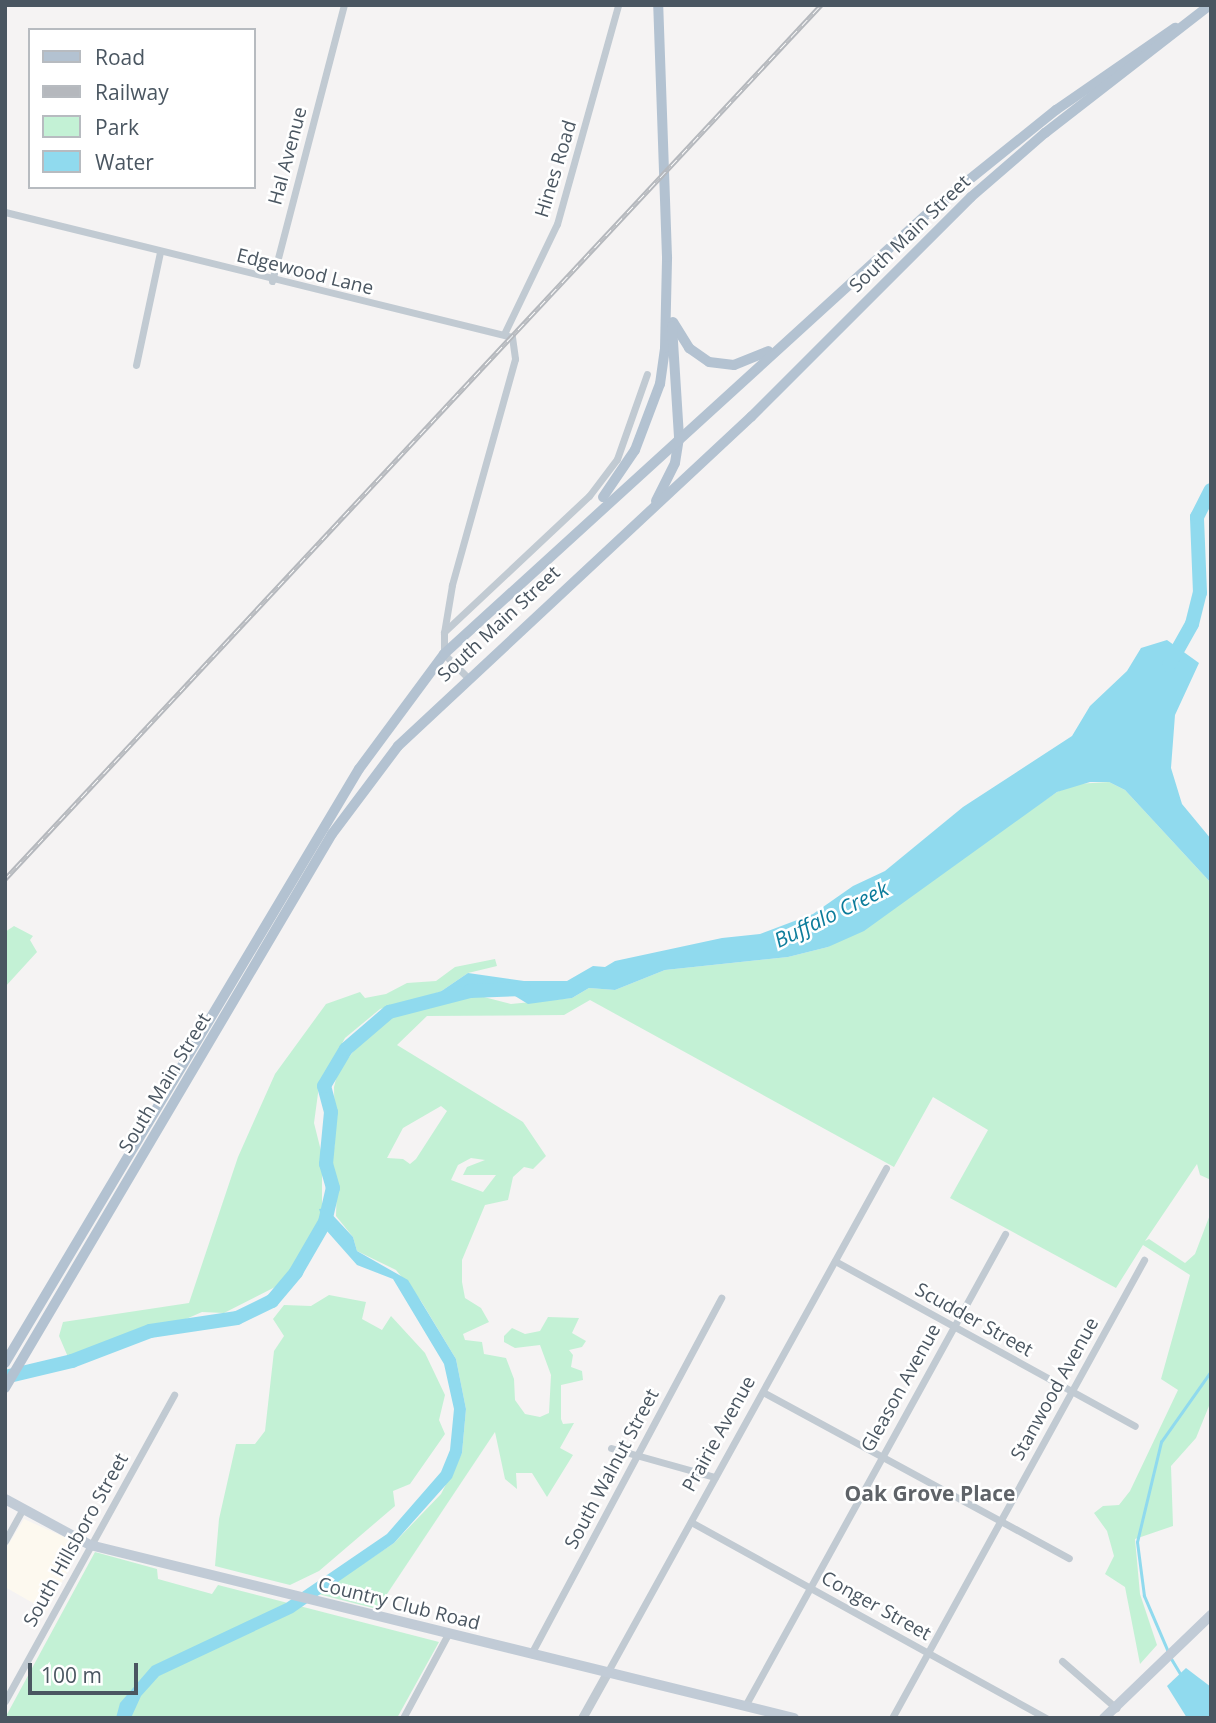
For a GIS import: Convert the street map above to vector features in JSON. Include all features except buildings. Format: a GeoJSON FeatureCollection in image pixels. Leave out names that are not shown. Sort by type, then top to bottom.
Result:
{"type":"FeatureCollection","features":[{"type":"Feature","properties":{"kind":"main road"},"geometry":{"type":"LineString","coordinates":[[651,509],[670,476],[678,437],[667,257],[658,5]]}},
{"type":"Feature","properties":{"kind":"main road","name":"South Main Street"},"geometry":{"type":"LineString","coordinates":[[5,1363],[263,941],[362,790],[398,746],[467,677],[651,509],[971,197],[1210,5]]}},
{"type":"Feature","properties":{"kind":"main road","name":"South Main Street"},"geometry":{"type":"LineString","coordinates":[[5,1388],[382,733],[444,654],[678,437],[1002,151],[1162,34],[1184,24]]}},
{"type":"Feature","properties":{"kind":"main road"},"geometry":{"type":"LineString","coordinates":[[587,520],[630,460],[660,384],[667,257]]}},
{"type":"Feature","properties":{"kind":"main road"},"geometry":{"type":"LineString","coordinates":[[671,319],[689,348],[709,362],[740,364],[783,344]]}},
{"type":"Feature","properties":{"kind":"main road","name":"Country Club Road"},"geometry":{"type":"LineString","coordinates":[[5,1499],[90,1545],[794,1718]]}},
{"type":"Feature","properties":{"kind":"main road"},"geometry":{"type":"LineString","coordinates":[[1104,1718],[1211,1615]]}},
{"type":"Feature","properties":{"kind":"street","name":"Hal Avenue"},"geometry":{"type":"LineString","coordinates":[[272,281],[344,5]]}},
{"type":"Feature","properties":{"kind":"street","name":"Hines Road"},"geometry":{"type":"LineString","coordinates":[[504,334],[557,224],[618,5]]}},
{"type":"Feature","properties":{"kind":"street","name":"Edgewood Lane"},"geometry":{"type":"LineString","coordinates":[[5,212],[272,281],[504,334]]}},
{"type":"Feature","properties":{"kind":"street"},"geometry":{"type":"LineString","coordinates":[[136,365],[160,252]]}},
{"type":"Feature","properties":{"kind":"street"},"geometry":{"type":"LineString","coordinates":[[467,677],[444,654],[444,633],[516,348],[512,337],[504,334]]}},
{"type":"Feature","properties":{"kind":"street"},"geometry":{"type":"LineString","coordinates":[[444,633],[596,487],[622,447],[647,374]]}},
{"type":"Feature","properties":{"kind":"street","name":"Prairie Avenue"},"geometry":{"type":"LineString","coordinates":[[582,1718],[886,1168]]}},
{"type":"Feature","properties":{"kind":"street","name":"Gleason Avenue"},"geometry":{"type":"LineString","coordinates":[[745,1706],[1005,1234]]}},
{"type":"Feature","properties":{"kind":"street","name":"Stanwood Avenue"},"geometry":{"type":"LineString","coordinates":[[892,1718],[1144,1259]]}},
{"type":"Feature","properties":{"kind":"street","name":"Scudder Street"},"geometry":{"type":"LineString","coordinates":[[835,1261],[1135,1426]]}},
{"type":"Feature","properties":{"kind":"street","name":"South Walnut Street"},"geometry":{"type":"LineString","coordinates":[[531,1654],[721,1298]]}},
{"type":"Feature","properties":{"kind":"street"},"geometry":{"type":"LineString","coordinates":[[763,1392],[1069,1558]]}},
{"type":"Feature","properties":{"kind":"street","name":"South Hillsboro Street"},"geometry":{"type":"LineString","coordinates":[[5,1701],[174,1395]]}},
{"type":"Feature","properties":{"kind":"street"},"geometry":{"type":"LineString","coordinates":[[611,1448],[715,1477]]}},
{"type":"Feature","properties":{"kind":"street"},"geometry":{"type":"LineString","coordinates":[[5,1541],[23,1509]]}},
{"type":"Feature","properties":{"kind":"street","name":"Conger Street"},"geometry":{"type":"LineString","coordinates":[[691,1522],[1046,1718]]}},
{"type":"Feature","properties":{"kind":"street"},"geometry":{"type":"LineString","coordinates":[[402,1718],[448,1634]]}},
{"type":"Feature","properties":{"kind":"street"},"geometry":{"type":"LineString","coordinates":[[1062,1661],[1116,1707]]}},
{"type":"Feature","properties":{"kind":"shaded area"},"geometry":{"type":"Polygon","coordinates":[[[24,1519],[73,1541],[79,1549],[47,1611],[5,1587],[5,1550],[24,1519]]]}},
{"type":"Feature","properties":{"kind":"green space"},"geometry":{"type":"Polygon","coordinates":[[[1109,782],[1125,790],[1211,883],[1211,1180],[1200,1175],[1197,1164],[1145,1241],[1149,1239],[1185,1263],[1195,1254],[1211,1212],[1211,1401],[1196,1438],[1171,1466],[1173,1526],[1135,1539],[1140,1594],[1157,1645],[1140,1664],[1125,1587],[1105,1574],[1114,1556],[1107,1531],[1094,1513],[1103,1506],[1119,1505],[1130,1491],[1178,1390],[1161,1379],[1190,1275],[1143,1245],[1116,1288],[950,1198],[988,1130],[933,1097],[894,1167],[590,1000],[564,1015],[427,1016],[397,1045],[523,1122],[546,1156],[533,1169],[524,1167],[513,1177],[508,1200],[485,1205],[462,1260],[462,1282],[465,1298],[481,1308],[489,1322],[463,1334],[465,1340],[482,1342],[484,1354],[506,1358],[514,1379],[515,1400],[525,1414],[540,1417],[549,1413],[551,1375],[540,1345],[515,1348],[504,1342],[504,1336],[512,1328],[525,1334],[540,1331],[548,1317],[579,1318],[572,1333],[586,1341],[582,1347],[569,1350],[573,1355],[571,1367],[582,1371],[583,1380],[561,1385],[561,1419],[563,1424],[574,1423],[560,1448],[573,1455],[547,1497],[532,1473],[516,1473],[517,1489],[505,1479],[495,1432],[377,1609],[318,1594],[394,1543],[441,1494],[462,1453],[466,1409],[456,1359],[421,1301],[396,1270],[357,1251],[353,1237],[336,1216],[337,1181],[331,1160],[335,1144],[334,1087],[338,1071],[368,1033],[392,1017],[459,999],[480,996],[511,1004],[572,998],[589,988],[615,990],[665,970],[788,957],[828,947],[1057,792],[1076,784],[1109,782]],[[441,1106],[403,1128],[387,1158],[403,1159],[410,1164],[416,1159],[447,1111],[441,1106]],[[471,1158],[458,1165],[451,1180],[483,1192],[496,1175],[463,1175],[467,1167],[485,1160],[471,1158]]]}},
{"type":"Feature","properties":{"kind":"green space"},"geometry":{"type":"Polygon","coordinates":[[[14,926],[33,936],[30,940],[37,952],[5,987],[5,932],[14,926]]]}},
{"type":"Feature","properties":{"kind":"green space"},"geometry":{"type":"Polygon","coordinates":[[[495,959],[497,966],[468,973],[440,992],[380,1009],[345,1038],[319,1086],[314,1123],[322,1155],[322,1217],[283,1283],[224,1313],[202,1312],[177,1323],[164,1322],[68,1357],[59,1336],[63,1322],[189,1303],[238,1157],[275,1074],[326,1004],[360,992],[365,998],[386,994],[407,983],[436,981],[455,967],[495,959]]]}},
{"type":"Feature","properties":{"kind":"green space"},"geometry":{"type":"Polygon","coordinates":[[[329,1295],[366,1302],[362,1319],[382,1330],[391,1316],[425,1353],[445,1395],[439,1420],[445,1434],[410,1484],[393,1491],[395,1506],[319,1571],[290,1585],[215,1566],[219,1519],[236,1444],[255,1444],[265,1431],[274,1351],[284,1336],[273,1319],[284,1305],[311,1306],[329,1295]]]}},
{"type":"Feature","properties":{"kind":"green space"},"geometry":{"type":"Polygon","coordinates":[[[95,1552],[157,1569],[158,1579],[212,1594],[218,1585],[439,1642],[397,1718],[5,1718],[95,1552]]]}},
{"type":"Feature","properties":{"kind":"water"},"geometry":{"type":"Polygon","coordinates":[[[1167,640],[1199,663],[1175,715],[1171,768],[1182,804],[1211,839],[1211,883],[1125,790],[1109,782],[1090,782],[1057,792],[864,931],[828,947],[788,957],[665,970],[615,990],[589,988],[572,998],[528,1004],[500,987],[446,1002],[440,992],[468,973],[524,981],[567,981],[593,966],[605,967],[615,961],[722,938],[760,934],[813,914],[853,886],[885,871],[963,807],[1072,736],[1090,706],[1127,671],[1141,648],[1167,640]]]}},
{"type":"Feature","properties":{"kind":"water"},"geometry":{"type":"Polygon","coordinates":[[[326,1208],[353,1237],[357,1251],[408,1280],[456,1359],[466,1409],[462,1453],[452,1478],[394,1543],[293,1613],[159,1676],[141,1696],[131,1718],[116,1718],[120,1703],[152,1666],[286,1603],[387,1534],[441,1472],[450,1450],[454,1409],[444,1364],[393,1279],[357,1265],[326,1230],[319,1209],[326,1208]]]}},
{"type":"Feature","properties":{"kind":"water"},"geometry":{"type":"Polygon","coordinates":[[[1186,1668],[1211,1687],[1211,1718],[1187,1718],[1167,1686],[1186,1668]]]}},
{"type":"Feature","properties":{"kind":"waterway","name":"Buffalo Creek"},"geometry":{"type":"LineString","coordinates":[[1169,665],[1192,624],[1200,593],[1197,517],[1211,490]]}},
{"type":"Feature","properties":{"kind":"waterway","name":"Buffalo Creek"},"geometry":{"type":"LineString","coordinates":[[5,1377],[72,1361],[150,1331],[237,1318],[272,1301],[296,1272],[325,1222],[333,1188],[326,1164],[331,1112],[324,1086],[346,1049],[389,1012],[470,991],[524,989]]}},
{"type":"Feature","properties":{"kind":"waterway"},"geometry":{"type":"LineString","coordinates":[[1168,1652],[1144,1596],[1137,1542],[1161,1442],[1211,1371]]}},
{"type":"Feature","properties":{"kind":"waterway"},"geometry":{"type":"LineString","coordinates":[[1171,1658],[1182,1676]]}},
{"type":"Feature","properties":{"kind":"railway"},"geometry":{"type":"LineString","coordinates":[[5,879],[821,5]]}},
{"type":"Feature","properties":{"kind":"district","name":"Oak Grove Place"},"geometry":{"type":"Point","coordinates":[930,1493]}}]}
